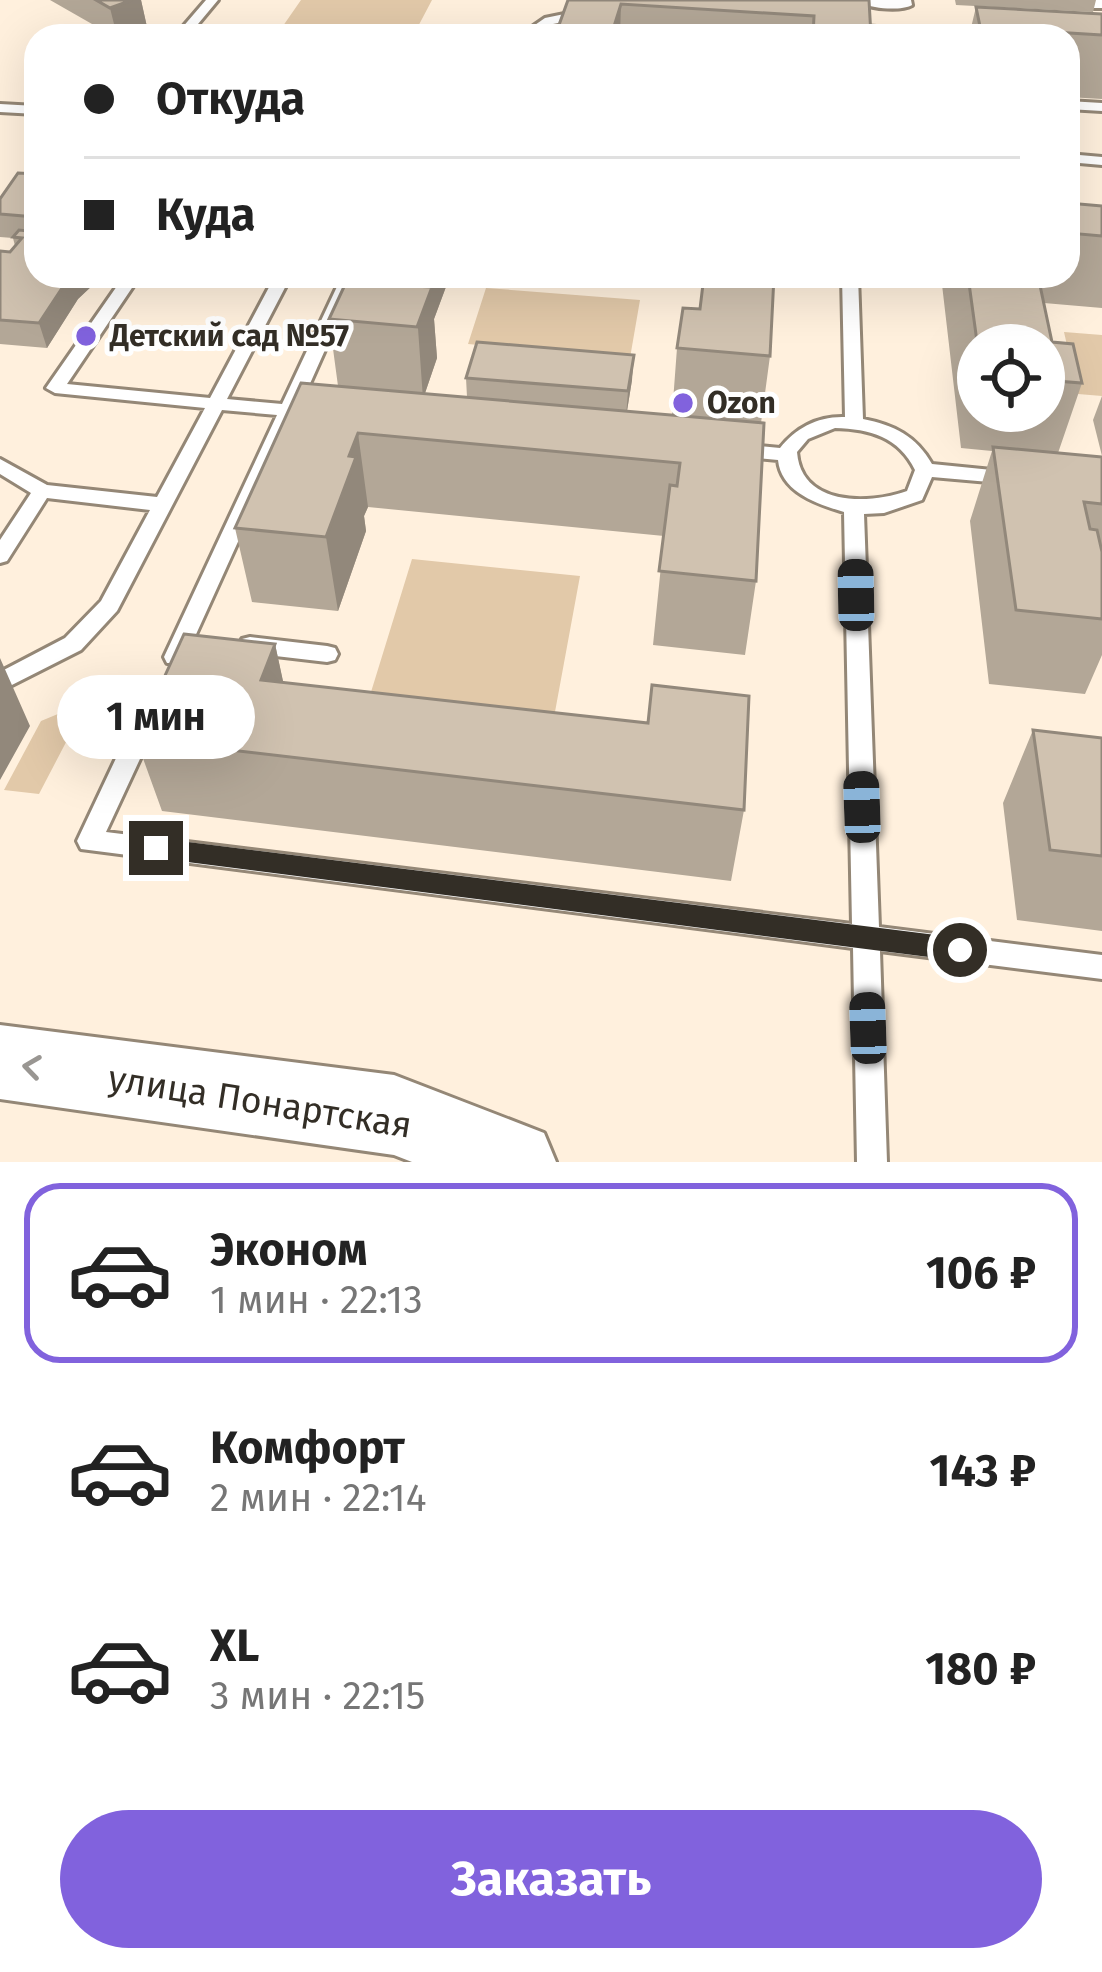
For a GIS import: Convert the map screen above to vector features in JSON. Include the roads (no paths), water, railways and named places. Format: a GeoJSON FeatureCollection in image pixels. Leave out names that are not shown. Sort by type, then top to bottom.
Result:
{"type":"FeatureCollection","features":[{"type":"Feature","properties":{"kind":"main road","name":"улица Понартская"},"geometry":{"type":"LineString","coordinates":[[0,1062],[394,1115],[515,1162]]}},
{"type":"Feature","properties":{"kind":"lane"},"geometry":{"type":"LineString","coordinates":[[192,24],[212,0]]}},
{"type":"Feature","properties":{"kind":"lane"},"geometry":{"type":"LineString","coordinates":[[868,2],[906,5],[905,0]]}},
{"type":"Feature","properties":{"kind":"lane"},"geometry":{"type":"LineString","coordinates":[[544,24],[583,14],[607,15]]}},
{"type":"Feature","properties":{"kind":"lane"},"geometry":{"type":"LineString","coordinates":[[124,288],[55,388],[300,411]]}},
{"type":"Feature","properties":{"kind":"lane"},"geometry":{"type":"LineString","coordinates":[[3,678],[73,644],[109,606],[277,288]]}},
{"type":"Feature","properties":{"kind":"lane"},"geometry":{"type":"LineString","coordinates":[[346,288],[207,640],[160,689],[90,841],[1102,967]]}},
{"type":"Feature","properties":{"kind":"lane"},"geometry":{"type":"LineString","coordinates":[[850,288],[854,422]]}},
{"type":"Feature","properties":{"kind":"lane"},"geometry":{"type":"LineString","coordinates":[[854,422],[874,425],[909,443],[925,470],[915,495],[900,504],[854,510],[813,497],[797,485],[785,454],[800,433],[814,426],[854,422]]}},
{"type":"Feature","properties":{"kind":"lane"},"geometry":{"type":"LineString","coordinates":[[722,449],[785,454]]}},
{"type":"Feature","properties":{"kind":"lane"},"geometry":{"type":"LineString","coordinates":[[0,465],[42,491],[165,505]]}},
{"type":"Feature","properties":{"kind":"lane"},"geometry":{"type":"LineString","coordinates":[[925,470],[1035,480]]}},
{"type":"Feature","properties":{"kind":"lane"},"geometry":{"type":"LineString","coordinates":[[0,556],[42,491]]}},
{"type":"Feature","properties":{"kind":"lane"},"geometry":{"type":"LineString","coordinates":[[854,510],[872,1162]]}},
{"type":"Feature","properties":{"kind":"lane"},"geometry":{"type":"LineString","coordinates":[[207,640],[327,654]]}},
{"type":"Feature","properties":{"kind":"place","name":"Детский сад №57"},"geometry":{"type":"Point","coordinates":[86,336]}},
{"type":"Feature","properties":{"kind":"place","name":"Ozon"},"geometry":{"type":"Point","coordinates":[683,403]}}]}
